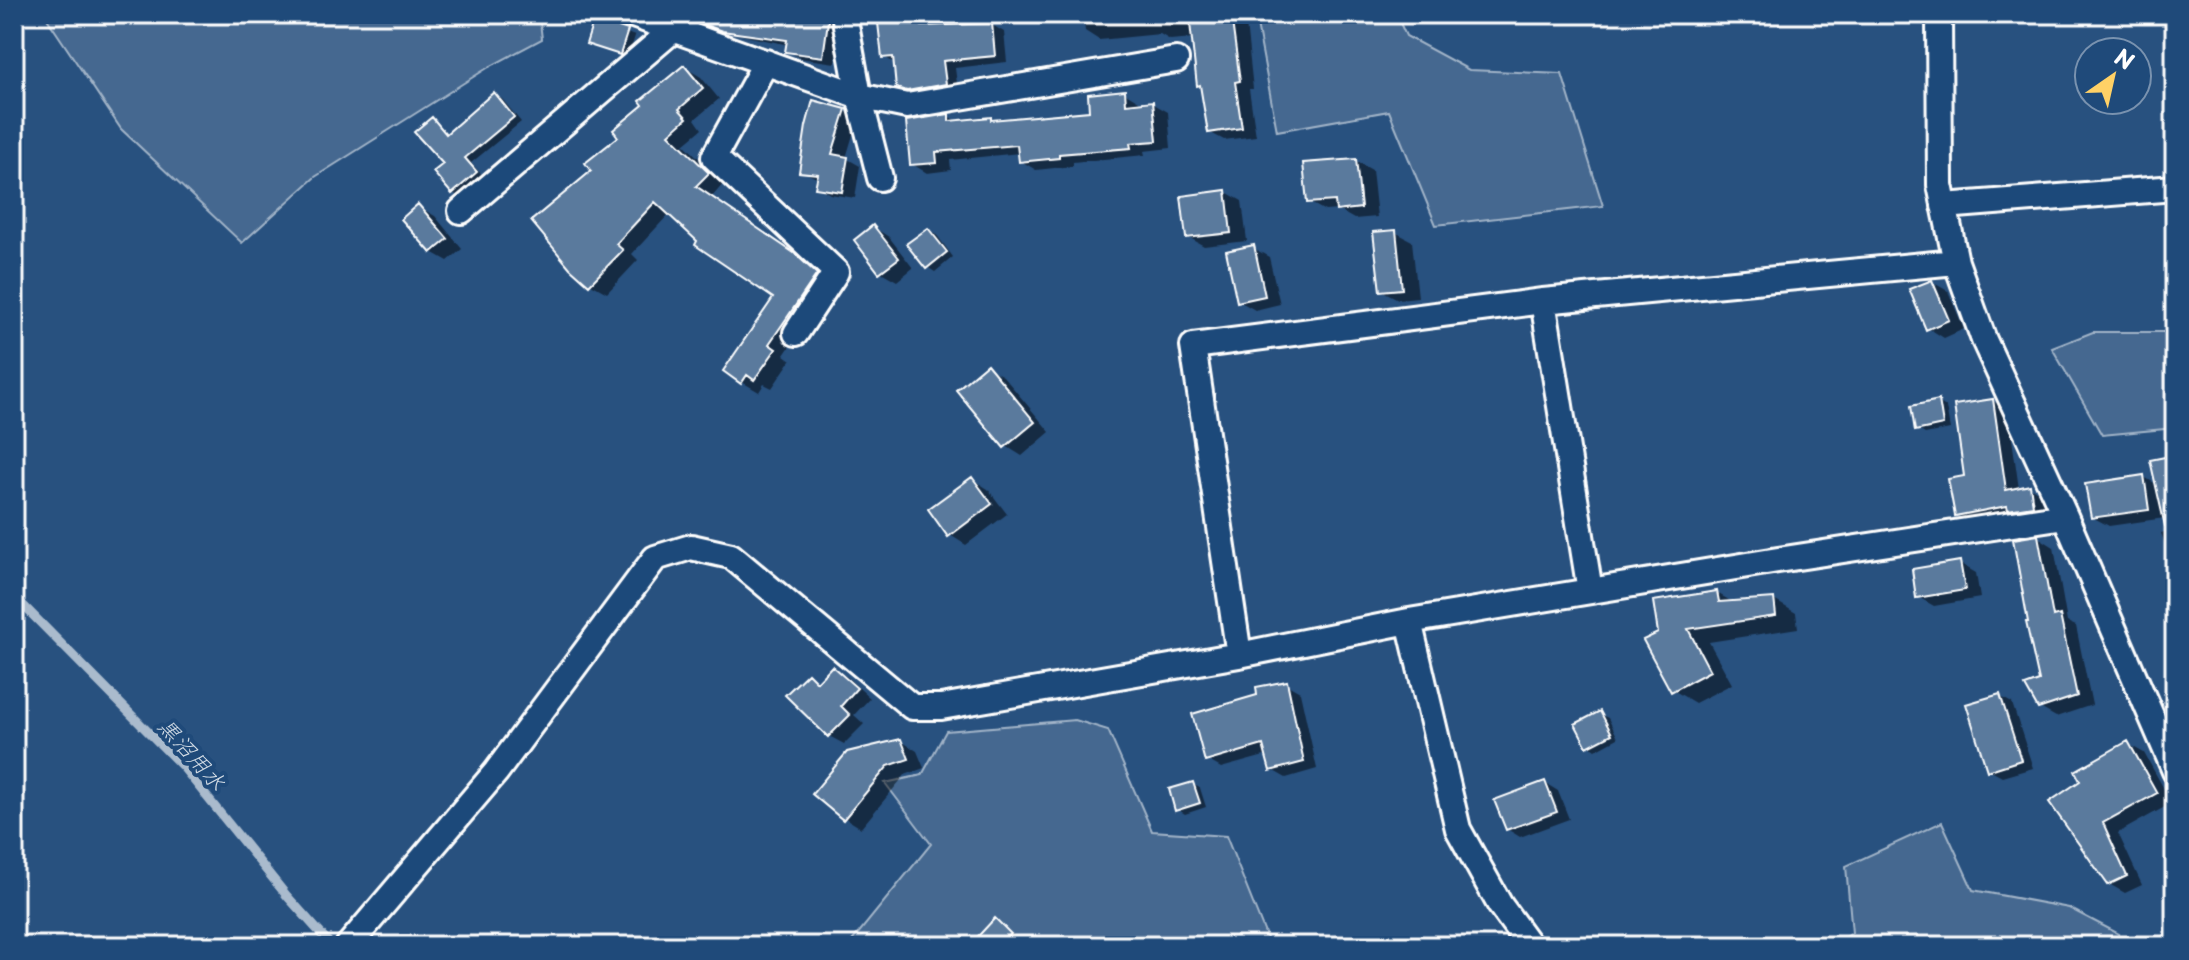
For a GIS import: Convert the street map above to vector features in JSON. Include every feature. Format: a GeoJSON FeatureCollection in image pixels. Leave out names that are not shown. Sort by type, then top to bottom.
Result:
{"type":"FeatureCollection","features":[{"type":"Feature","properties":{"kind":"street"},"geometry":{"type":"LineString","coordinates":[[630,14],[681,21],[766,62],[859,96],[907,106],[1176,60]]}},
{"type":"Feature","properties":{"kind":"street"},"geometry":{"type":"LineString","coordinates":[[844,14],[859,96],[880,178]]}},
{"type":"Feature","properties":{"kind":"street"},"geometry":{"type":"LineString","coordinates":[[1939,14],[1940,185],[1956,262],[1984,340],[2065,516],[2175,771]]}},
{"type":"Feature","properties":{"kind":"street"},"geometry":{"type":"LineString","coordinates":[[461,211],[681,21]]}},
{"type":"Feature","properties":{"kind":"street"},"geometry":{"type":"LineString","coordinates":[[766,62],[714,157],[836,272],[796,333]]}},
{"type":"Feature","properties":{"kind":"street"},"geometry":{"type":"LineString","coordinates":[[1944,206],[2175,188]]}},
{"type":"Feature","properties":{"kind":"street"},"geometry":{"type":"LineString","coordinates":[[1239,655],[1193,346],[1543,301],[1956,262]]}},
{"type":"Feature","properties":{"kind":"street"},"geometry":{"type":"LineString","coordinates":[[1543,301],[1590,591]]}},
{"type":"Feature","properties":{"kind":"street"},"geometry":{"type":"LineString","coordinates":[[348,946],[496,772],[655,558],[691,547],[731,556],[912,707],[941,707],[1239,655],[1409,621],[2065,516]]}},
{"type":"Feature","properties":{"kind":"street"},"geometry":{"type":"LineString","coordinates":[[1409,621],[1458,829],[1500,905],[1530,946]]}},
{"type":"Feature","properties":{"kind":"shaded area"},"geometry":{"type":"Polygon","coordinates":[[[44,14],[539,14],[542,39],[489,67],[315,177],[242,243],[121,129],[44,14]]]}},
{"type":"Feature","properties":{"kind":"shaded area"},"geometry":{"type":"Polygon","coordinates":[[[1255,14],[1396,14],[1406,36],[1469,70],[1562,74],[1603,206],[1436,225],[1389,111],[1277,131],[1255,14]]]}},
{"type":"Feature","properties":{"kind":"shaded area"},"geometry":{"type":"Polygon","coordinates":[[[2093,332],[2175,332],[2175,428],[2102,435],[2052,348],[2093,332]]]}},
{"type":"Feature","properties":{"kind":"shaded area"},"geometry":{"type":"Polygon","coordinates":[[[1075,720],[1108,730],[1152,831],[1226,836],[1270,946],[848,946],[931,844],[885,783],[922,775],[946,731],[1075,720]]]}},
{"type":"Feature","properties":{"kind":"shaded area"},"geometry":{"type":"Polygon","coordinates":[[[1942,822],[1973,890],[2069,908],[2119,934],[2114,946],[1833,946],[1852,933],[1846,866],[1942,822]]]}},
{"type":"Feature","properties":{"kind":"building"},"geometry":{"type":"Polygon","coordinates":[[[704,14],[829,14],[823,57],[785,52],[787,40],[722,31],[703,24],[704,14]]]}},
{"type":"Feature","properties":{"kind":"building"},"geometry":{"type":"Polygon","coordinates":[[[877,14],[921,14],[922,26],[992,23],[995,56],[943,61],[946,84],[907,91],[896,88],[893,57],[882,58],[877,14]]]}},
{"type":"Feature","properties":{"kind":"building"},"geometry":{"type":"Polygon","coordinates":[[[1189,14],[1231,14],[1240,81],[1235,82],[1242,128],[1208,133],[1200,85],[1197,86],[1189,14]]]}},
{"type":"Feature","properties":{"kind":"building"},"geometry":{"type":"Polygon","coordinates":[[[594,19],[628,30],[620,55],[586,44],[594,19]]]}},
{"type":"Feature","properties":{"kind":"building"},"geometry":{"type":"Polygon","coordinates":[[[684,65],[703,88],[679,109],[687,118],[669,134],[709,173],[696,186],[794,253],[817,274],[769,344],[776,349],[754,380],[747,375],[741,384],[723,371],[773,298],[695,245],[697,241],[655,202],[616,244],[623,250],[589,285],[570,268],[531,221],[591,171],[585,163],[618,137],[613,130],[643,105],[640,101],[684,65]]]}},
{"type":"Feature","properties":{"kind":"building"},"geometry":{"type":"Polygon","coordinates":[[[1125,90],[1126,104],[1153,101],[1157,141],[1130,143],[1131,148],[1059,154],[1059,158],[1019,162],[1017,145],[936,152],[937,163],[910,165],[906,121],[949,114],[949,121],[1089,111],[1088,94],[1125,90]]]}},
{"type":"Feature","properties":{"kind":"building"},"geometry":{"type":"Polygon","coordinates":[[[494,92],[514,117],[465,158],[477,172],[452,194],[433,172],[443,164],[414,132],[432,117],[446,134],[494,92]]]}},
{"type":"Feature","properties":{"kind":"building"},"geometry":{"type":"Polygon","coordinates":[[[813,100],[846,109],[832,154],[848,157],[842,192],[815,188],[818,174],[799,172],[813,100]]]}},
{"type":"Feature","properties":{"kind":"building"},"geometry":{"type":"Polygon","coordinates":[[[1356,159],[1361,208],[1336,211],[1335,201],[1307,203],[1303,163],[1356,159]]]}},
{"type":"Feature","properties":{"kind":"building"},"geometry":{"type":"Polygon","coordinates":[[[1226,190],[1231,233],[1186,238],[1181,196],[1226,190]]]}},
{"type":"Feature","properties":{"kind":"building"},"geometry":{"type":"Polygon","coordinates":[[[418,204],[448,239],[431,253],[401,219],[418,204]]]}},
{"type":"Feature","properties":{"kind":"building"},"geometry":{"type":"Polygon","coordinates":[[[873,225],[899,258],[879,273],[854,240],[873,225]]]}},
{"type":"Feature","properties":{"kind":"building"},"geometry":{"type":"Polygon","coordinates":[[[928,228],[947,252],[926,269],[906,244],[928,228]]]}},
{"type":"Feature","properties":{"kind":"building"},"geometry":{"type":"Polygon","coordinates":[[[1396,230],[1402,289],[1380,291],[1373,232],[1396,230]]]}},
{"type":"Feature","properties":{"kind":"building"},"geometry":{"type":"Polygon","coordinates":[[[1254,245],[1265,296],[1237,302],[1226,251],[1254,245]]]}},
{"type":"Feature","properties":{"kind":"building"},"geometry":{"type":"Polygon","coordinates":[[[1932,280],[1949,320],[1926,330],[1909,289],[1932,280]]]}},
{"type":"Feature","properties":{"kind":"building"},"geometry":{"type":"Polygon","coordinates":[[[987,364],[1035,422],[1004,448],[956,390],[987,364]]]}},
{"type":"Feature","properties":{"kind":"building"},"geometry":{"type":"Polygon","coordinates":[[[1993,399],[2006,490],[2030,485],[2033,506],[2008,510],[2007,506],[1955,516],[1948,479],[1964,476],[1954,405],[1993,399]]]}},
{"type":"Feature","properties":{"kind":"building"},"geometry":{"type":"Polygon","coordinates":[[[1939,400],[1943,425],[1915,431],[1911,406],[1939,400]]]}},
{"type":"Feature","properties":{"kind":"building"},"geometry":{"type":"Polygon","coordinates":[[[2175,455],[2175,525],[2165,526],[2150,460],[2175,455]]]}},
{"type":"Feature","properties":{"kind":"building"},"geometry":{"type":"Polygon","coordinates":[[[2144,475],[2149,510],[2091,518],[2085,484],[2144,475]]]}},
{"type":"Feature","properties":{"kind":"building"},"geometry":{"type":"Polygon","coordinates":[[[972,477],[992,504],[948,537],[928,509],[972,477]]]}},
{"type":"Feature","properties":{"kind":"building"},"geometry":{"type":"Polygon","coordinates":[[[2038,535],[2053,617],[2060,615],[2077,696],[2038,709],[2025,686],[2039,681],[2013,539],[2038,535]]]}},
{"type":"Feature","properties":{"kind":"building"},"geometry":{"type":"Polygon","coordinates":[[[1960,561],[1965,590],[1916,598],[1912,569],[1960,561]]]}},
{"type":"Feature","properties":{"kind":"building"},"geometry":{"type":"Polygon","coordinates":[[[1717,591],[1719,602],[1774,598],[1776,616],[1688,629],[1710,671],[1671,692],[1643,640],[1658,633],[1653,601],[1717,591]]]}},
{"type":"Feature","properties":{"kind":"building"},"geometry":{"type":"Polygon","coordinates":[[[832,666],[857,688],[841,706],[850,715],[828,737],[785,695],[808,673],[817,682],[832,666]]]}},
{"type":"Feature","properties":{"kind":"building"},"geometry":{"type":"Polygon","coordinates":[[[1287,681],[1304,762],[1270,771],[1263,745],[1205,762],[1192,714],[1257,695],[1256,687],[1287,681]]]}},
{"type":"Feature","properties":{"kind":"building"},"geometry":{"type":"Polygon","coordinates":[[[2000,694],[2021,760],[1987,771],[1966,704],[2000,694]]]}},
{"type":"Feature","properties":{"kind":"building"},"geometry":{"type":"Polygon","coordinates":[[[1600,711],[1612,734],[1587,747],[1575,724],[1600,711]]]}},
{"type":"Feature","properties":{"kind":"building"},"geometry":{"type":"Polygon","coordinates":[[[901,739],[909,759],[888,766],[843,820],[812,794],[847,752],[901,739]]]}},
{"type":"Feature","properties":{"kind":"building"},"geometry":{"type":"Polygon","coordinates":[[[2128,741],[2157,793],[2103,823],[2127,876],[2108,885],[2049,802],[2080,781],[2075,771],[2128,741]]]}},
{"type":"Feature","properties":{"kind":"building"},"geometry":{"type":"Polygon","coordinates":[[[1545,781],[1557,812],[1506,830],[1494,800],[1545,781]]]}},
{"type":"Feature","properties":{"kind":"building"},"geometry":{"type":"Polygon","coordinates":[[[1193,782],[1200,803],[1175,811],[1169,789],[1193,782]]]}},
{"type":"Feature","properties":{"kind":"building"},"geometry":{"type":"Polygon","coordinates":[[[995,918],[1011,934],[1000,946],[969,946],[995,918]]]}},
{"type":"Feature","properties":{"kind":"waterway","name":"黒沼用水"},"geometry":{"type":"LineString","coordinates":[[14,596],[182,766],[287,896],[332,946]]}}]}
